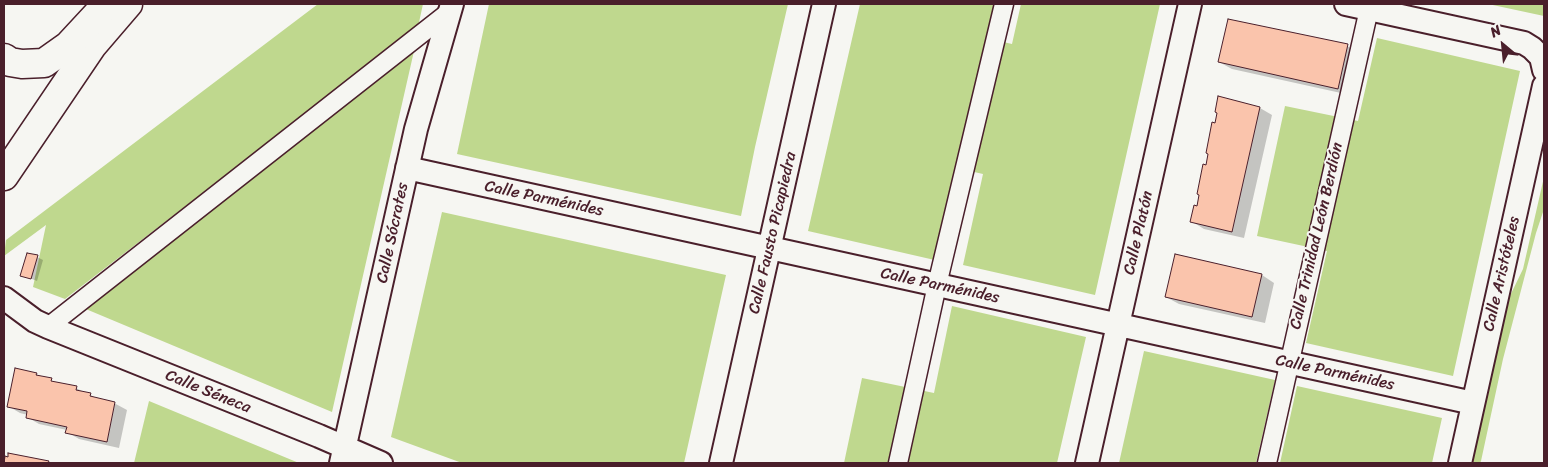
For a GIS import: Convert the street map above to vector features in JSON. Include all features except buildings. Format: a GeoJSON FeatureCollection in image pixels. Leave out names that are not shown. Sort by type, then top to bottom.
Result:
{"type":"FeatureCollection","features":[{"type":"Feature","properties":{"kind":"street"},"geometry":{"type":"LineString","coordinates":[[4,58],[10,62],[22,64],[44,63],[68,46],[107,4]]}},
{"type":"Feature","properties":{"kind":"street"},"geometry":{"type":"LineString","coordinates":[[6,178],[92,46],[128,4]]}},
{"type":"Feature","properties":{"kind":"street","name":"Calle Fausto Picapiedra"},"geometry":{"type":"LineString","coordinates":[[721,463],[824,4]]}},
{"type":"Feature","properties":{"kind":"street"},"geometry":{"type":"LineString","coordinates":[[898,463],[937,285],[1004,4]]}},
{"type":"Feature","properties":{"kind":"street","name":"Calle Platón"},"geometry":{"type":"LineString","coordinates":[[1087,463],[1190,4]]}},
{"type":"Feature","properties":{"kind":"street"},"geometry":{"type":"LineString","coordinates":[[1346,4],[1524,43],[1541,57],[1544,70]]}},
{"type":"Feature","properties":{"kind":"street"},"geometry":{"type":"LineString","coordinates":[[42,324],[450,8]]}},
{"type":"Feature","properties":{"kind":"street","name":"Calle Sócrates"},"geometry":{"type":"LineString","coordinates":[[343,455],[416,129],[450,8]]}},
{"type":"Feature","properties":{"kind":"street","name":"Calle Trinidad León Berdión"},"geometry":{"type":"LineString","coordinates":[[1267,463],[1369,9]]}},
{"type":"Feature","properties":{"kind":"street","name":"Calle Aristóteles"},"geometry":{"type":"LineString","coordinates":[[1460,463],[1544,86]]}},
{"type":"Feature","properties":{"kind":"street","name":"Calle Parménides"},"geometry":{"type":"LineString","coordinates":[[407,168],[1473,403]]}},
{"type":"Feature","properties":{"kind":"street","name":"Calle Séneca"},"geometry":{"type":"LineString","coordinates":[[4,298],[42,324],[343,455],[381,463]]}},
{"type":"Feature","properties":{"kind":"street","name":"Calle Séneca"},"geometry":{"type":"LineString","coordinates":[[4,316],[42,324]]}},
{"type":"Feature","properties":{"kind":"green space"},"geometry":{"type":"Polygon","coordinates":[[[318,4],[423,4],[418,27],[65,299],[33,287],[46,225],[4,256],[6,240],[318,4]]]}},
{"type":"Feature","properties":{"kind":"green space"},"geometry":{"type":"Polygon","coordinates":[[[489,4],[788,4],[741,216],[457,154],[489,4]]]}},
{"type":"Feature","properties":{"kind":"green space"},"geometry":{"type":"Polygon","coordinates":[[[860,4],[998,4],[990,39],[1012,44],[1021,4],[1160,4],[1095,295],[963,265],[983,174],[961,169],[939,261],[808,231],[860,4]]]}},
{"type":"Feature","properties":{"kind":"green space"},"geometry":{"type":"Polygon","coordinates":[[[1488,4],[1544,4],[1544,16],[1488,4]]]}},
{"type":"Feature","properties":{"kind":"green space"},"geometry":{"type":"Polygon","coordinates":[[[1377,38],[1520,71],[1453,376],[1306,343],[1327,251],[1257,236],[1285,106],[1358,121],[1377,38]]]}},
{"type":"Feature","properties":{"kind":"green space"},"geometry":{"type":"Polygon","coordinates":[[[414,51],[332,412],[81,307],[414,51]]]}},
{"type":"Feature","properties":{"kind":"green space"},"geometry":{"type":"Polygon","coordinates":[[[1544,177],[1544,209],[1503,359],[1481,461],[1480,463],[1472,463],[1507,302],[1523,269],[1544,177]]]}},
{"type":"Feature","properties":{"kind":"green space"},"geometry":{"type":"Polygon","coordinates":[[[442,212],[726,275],[684,463],[462,463],[391,437],[442,212]]]}},
{"type":"Feature","properties":{"kind":"green space"},"geometry":{"type":"Polygon","coordinates":[[[952,306],[1086,337],[1057,463],[844,463],[862,378],[934,393],[952,306]]]}},
{"type":"Feature","properties":{"kind":"green space"},"geometry":{"type":"Polygon","coordinates":[[[1144,351],[1275,380],[1256,463],[1119,463],[1144,351]]]}},
{"type":"Feature","properties":{"kind":"green space"},"geometry":{"type":"Polygon","coordinates":[[[1297,386],[1442,418],[1432,463],[1280,463],[1297,386]]]}},
{"type":"Feature","properties":{"kind":"green space"},"geometry":{"type":"Polygon","coordinates":[[[149,401],[299,463],[134,463],[149,401]]]}}]}
